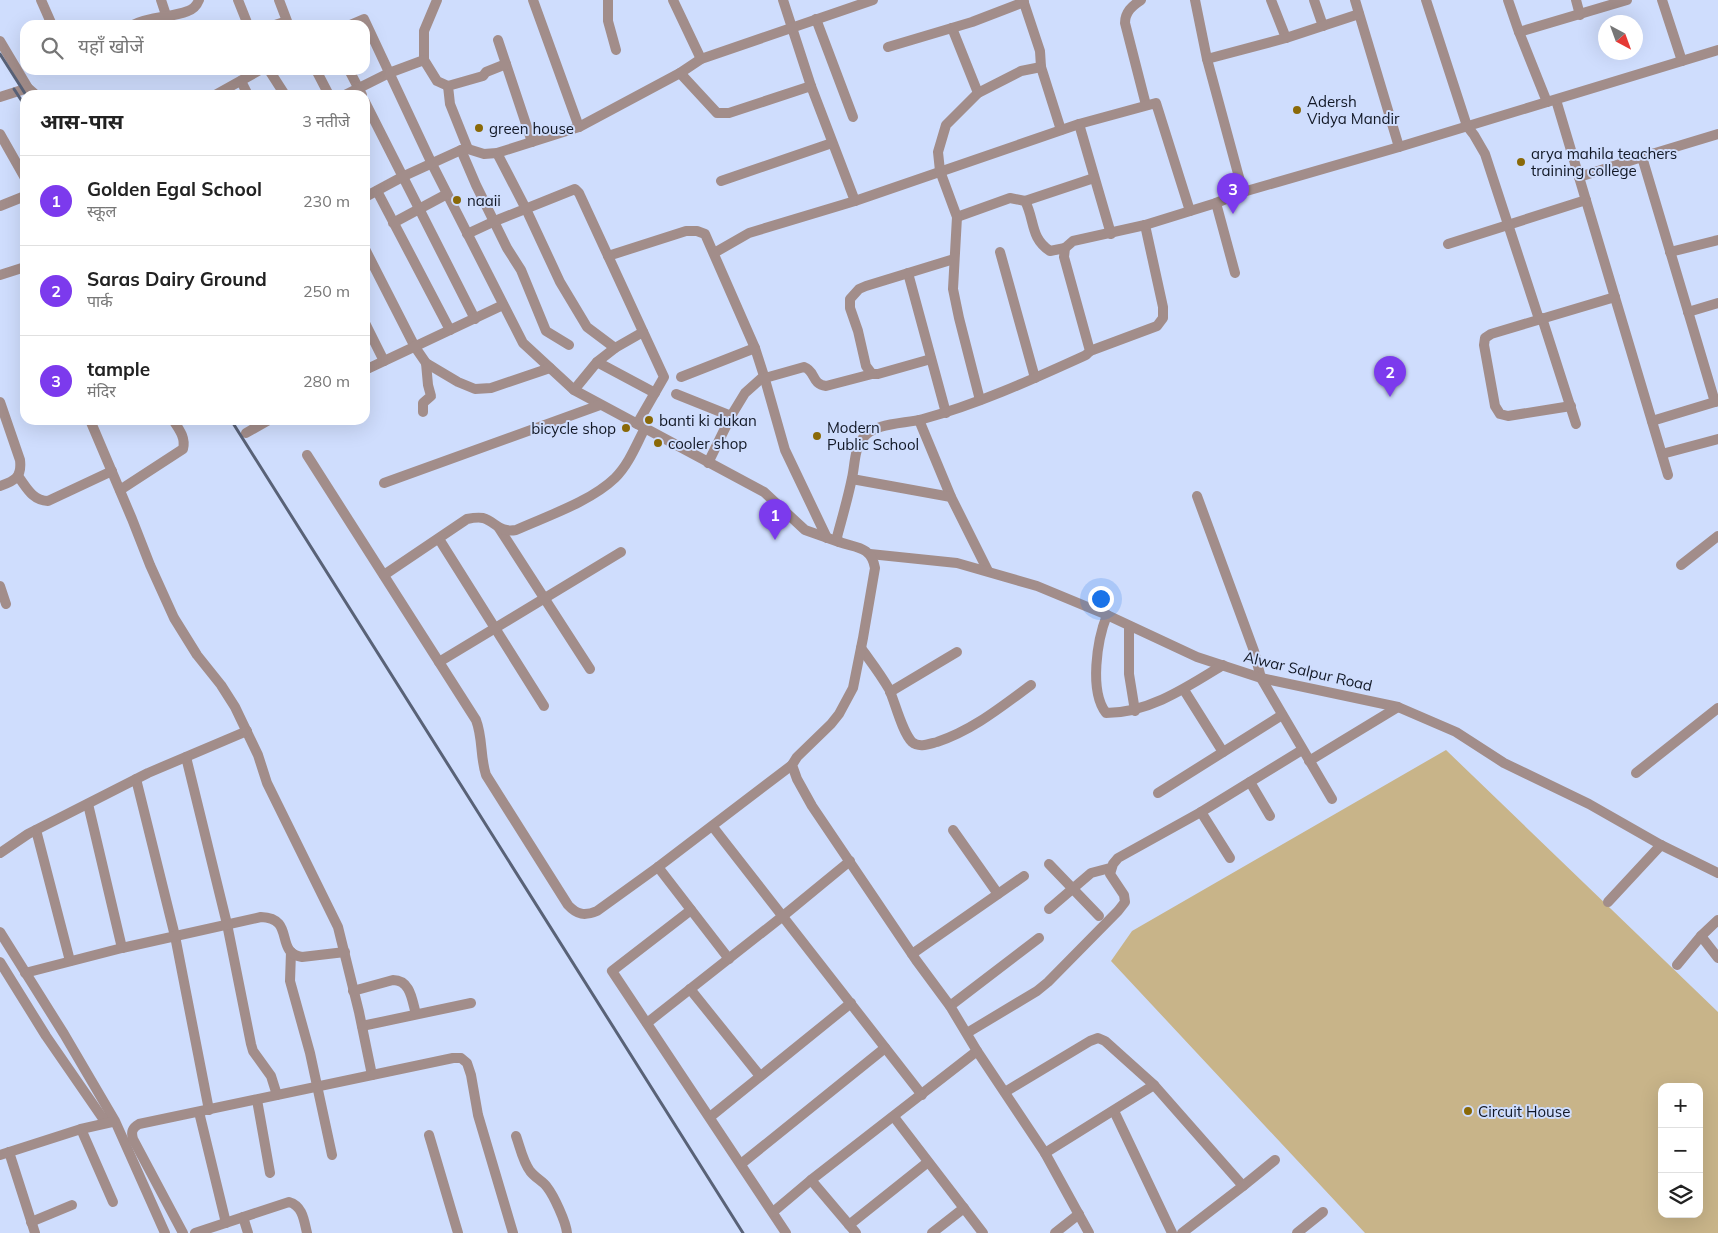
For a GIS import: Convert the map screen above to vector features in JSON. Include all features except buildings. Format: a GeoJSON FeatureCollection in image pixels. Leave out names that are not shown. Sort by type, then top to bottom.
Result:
{"type":"FeatureCollection","features":[{"type":"Feature","properties":{"kind":"street"},"geometry":{"type":"LineString","coordinates":[[42,0],[50,20]]}},
{"type":"Feature","properties":{"kind":"street"},"geometry":{"type":"LineString","coordinates":[[161,0],[166,15]]}},
{"type":"Feature","properties":{"kind":"street"},"geometry":{"type":"LineString","coordinates":[[143,20],[188,11],[194,8],[199,0]]}},
{"type":"Feature","properties":{"kind":"street"},"geometry":{"type":"LineString","coordinates":[[238,0],[246,20]]}},
{"type":"Feature","properties":{"kind":"street"},"geometry":{"type":"LineString","coordinates":[[279,0],[287,20]]}},
{"type":"Feature","properties":{"kind":"street"},"geometry":{"type":"LineString","coordinates":[[437,0],[424,31],[424,60],[437,81],[448,86],[483,76],[486,72],[506,64]]}},
{"type":"Feature","properties":{"kind":"street"},"geometry":{"type":"LineString","coordinates":[[533,0],[579,127]]}},
{"type":"Feature","properties":{"kind":"street"},"geometry":{"type":"LineString","coordinates":[[608,0],[608,21],[616,50]]}},
{"type":"Feature","properties":{"kind":"street"},"geometry":{"type":"LineString","coordinates":[[673,0],[701,59]]}},
{"type":"Feature","properties":{"kind":"street"},"geometry":{"type":"LineString","coordinates":[[782,0],[811,86],[854,201]]}},
{"type":"Feature","properties":{"kind":"street"},"geometry":{"type":"LineString","coordinates":[[370,194],[404,176],[464,150],[484,154],[497,153],[579,127],[680,74],[701,59],[873,0]]}},
{"type":"Feature","properties":{"kind":"street"},"geometry":{"type":"LineString","coordinates":[[1141,0],[1128,11],[1125,23],[1146,105]]}},
{"type":"Feature","properties":{"kind":"street"},"geometry":{"type":"LineString","coordinates":[[1195,0],[1207,59],[1243,192]]}},
{"type":"Feature","properties":{"kind":"street"},"geometry":{"type":"LineString","coordinates":[[1271,0],[1286,38]]}},
{"type":"Feature","properties":{"kind":"street"},"geometry":{"type":"LineString","coordinates":[[1314,0],[1323,26]]}},
{"type":"Feature","properties":{"kind":"street"},"geometry":{"type":"LineString","coordinates":[[1355,0],[1399,148]]}},
{"type":"Feature","properties":{"kind":"street"},"geometry":{"type":"LineString","coordinates":[[1426,0],[1466,126],[1474,135],[1485,154],[1576,424]]}},
{"type":"Feature","properties":{"kind":"street"},"geometry":{"type":"LineString","coordinates":[[1508,0],[1519,32],[1551,101],[1579,177],[1668,475]]}},
{"type":"Feature","properties":{"kind":"street"},"geometry":{"type":"LineString","coordinates":[[1576,0],[1580,14]]}},
{"type":"Feature","properties":{"kind":"street"},"geometry":{"type":"LineString","coordinates":[[1519,32],[1627,0]]}},
{"type":"Feature","properties":{"kind":"street"},"geometry":{"type":"LineString","coordinates":[[1662,0],[1682,61]]}},
{"type":"Feature","properties":{"kind":"street"},"geometry":{"type":"LineString","coordinates":[[888,47],[952,28],[1023,1],[1040,51],[1041,66],[1061,130]]}},
{"type":"Feature","properties":{"kind":"street"},"geometry":{"type":"LineString","coordinates":[[1207,59],[1286,38],[1359,14]]}},
{"type":"Feature","properties":{"kind":"street"},"geometry":{"type":"LineString","coordinates":[[816,19],[854,117]]}},
{"type":"Feature","properties":{"kind":"street"},"geometry":{"type":"LineString","coordinates":[[952,28],[978,93]]}},
{"type":"Feature","properties":{"kind":"street","name":"Alwar Salpur Road"},"geometry":{"type":"LineString","coordinates":[[370,32],[432,164],[522,343],[574,390],[764,492],[806,530],[866,550],[870,554],[957,563],[1037,586],[1107,615],[1198,657],[1223,666],[1261,678],[1398,707],[1456,732],[1504,762],[1589,804],[1661,845],[1718,874]]}},
{"type":"Feature","properties":{"kind":"street"},"geometry":{"type":"LineString","coordinates":[[498,40],[532,142]]}},
{"type":"Feature","properties":{"kind":"street"},"geometry":{"type":"LineString","coordinates":[[0,41],[20,72]]}},
{"type":"Feature","properties":{"kind":"street"},"geometry":{"type":"LineString","coordinates":[[1025,201],[1034,234],[1042,246],[1050,251],[1064,248],[1073,241],[1145,226],[1216,203],[1243,192],[1399,148],[1718,50]]}},
{"type":"Feature","properties":{"kind":"street"},"geometry":{"type":"LineString","coordinates":[[363,90],[389,72],[424,60]]}},
{"type":"Feature","properties":{"kind":"street"},"geometry":{"type":"LineString","coordinates":[[980,400],[953,289],[957,217],[940,171],[938,152],[946,125],[978,93],[1021,71],[1041,66]]}},
{"type":"Feature","properties":{"kind":"street"},"geometry":{"type":"LineString","coordinates":[[680,74],[717,114],[729,113],[811,86]]}},
{"type":"Feature","properties":{"kind":"street"},"geometry":{"type":"LineString","coordinates":[[22,75],[31,90]]}},
{"type":"Feature","properties":{"kind":"street"},"geometry":{"type":"LineString","coordinates":[[224,90],[251,75]]}},
{"type":"Feature","properties":{"kind":"street"},"geometry":{"type":"LineString","coordinates":[[272,75],[282,90]]}},
{"type":"Feature","properties":{"kind":"street"},"geometry":{"type":"LineString","coordinates":[[319,75],[326,90]]}},
{"type":"Feature","properties":{"kind":"street"},"geometry":{"type":"LineString","coordinates":[[352,75],[359,90]]}},
{"type":"Feature","properties":{"kind":"street"},"geometry":{"type":"LineString","coordinates":[[241,81],[246,90]]}},
{"type":"Feature","properties":{"kind":"street"},"geometry":{"type":"LineString","coordinates":[[448,86],[450,104],[476,185],[521,270],[546,331],[569,345]]}},
{"type":"Feature","properties":{"kind":"street"},"geometry":{"type":"LineString","coordinates":[[0,96],[20,93]]}},
{"type":"Feature","properties":{"kind":"street"},"geometry":{"type":"LineString","coordinates":[[714,253],[749,232],[854,201],[1079,124],[1156,103],[1190,211]]}},
{"type":"Feature","properties":{"kind":"street"},"geometry":{"type":"LineString","coordinates":[[370,111],[475,318]]}},
{"type":"Feature","properties":{"kind":"street"},"geometry":{"type":"LineString","coordinates":[[1079,124],[1111,234]]}},
{"type":"Feature","properties":{"kind":"street"},"geometry":{"type":"LineString","coordinates":[[0,134],[20,169]]}},
{"type":"Feature","properties":{"kind":"street"},"geometry":{"type":"LineString","coordinates":[[1579,177],[1718,134]]}},
{"type":"Feature","properties":{"kind":"street"},"geometry":{"type":"LineString","coordinates":[[721,181],[832,143]]}},
{"type":"Feature","properties":{"kind":"street"},"geometry":{"type":"LineString","coordinates":[[497,153],[526,208],[560,282],[587,327],[615,348]]}},
{"type":"Feature","properties":{"kind":"street"},"geometry":{"type":"LineString","coordinates":[[1642,157],[1716,402],[1652,421]]}},
{"type":"Feature","properties":{"kind":"street"},"geometry":{"type":"LineString","coordinates":[[957,217],[1010,198],[1025,201],[1094,178]]}},
{"type":"Feature","properties":{"kind":"street"},"geometry":{"type":"LineString","coordinates":[[384,576],[467,519],[484,518],[508,532],[569,507],[600,489],[615,478],[626,464],[655,393],[664,377],[575,189],[467,234]]}},
{"type":"Feature","properties":{"kind":"street"},"geometry":{"type":"LineString","coordinates":[[377,191],[450,330]]}},
{"type":"Feature","properties":{"kind":"street"},"geometry":{"type":"LineString","coordinates":[[394,223],[447,194]]}},
{"type":"Feature","properties":{"kind":"street"},"geometry":{"type":"LineString","coordinates":[[0,206],[20,198]]}},
{"type":"Feature","properties":{"kind":"street"},"geometry":{"type":"LineString","coordinates":[[1448,244],[1586,200]]}},
{"type":"Feature","properties":{"kind":"street"},"geometry":{"type":"LineString","coordinates":[[1216,203],[1235,273]]}},
{"type":"Feature","properties":{"kind":"street"},"geometry":{"type":"LineString","coordinates":[[839,542],[838,537],[852,479],[857,448],[869,432],[880,427],[946,413],[1035,378],[1086,355],[1090,351],[1157,326],[1163,318],[1163,307],[1145,226]]}},
{"type":"Feature","properties":{"kind":"street"},"geometry":{"type":"LineString","coordinates":[[608,256],[686,231],[698,231],[706,234],[755,348],[785,450],[827,538]]}},
{"type":"Feature","properties":{"kind":"street"},"geometry":{"type":"LineString","coordinates":[[1670,252],[1718,240]]}},
{"type":"Feature","properties":{"kind":"street"},"geometry":{"type":"LineString","coordinates":[[1064,248],[1064,257],[1090,351]]}},
{"type":"Feature","properties":{"kind":"street"},"geometry":{"type":"LineString","coordinates":[[1000,252],[1035,378]]}},
{"type":"Feature","properties":{"kind":"street"},"geometry":{"type":"LineString","coordinates":[[370,259],[414,347],[426,363],[458,382],[475,389],[491,388],[550,368]]}},
{"type":"Feature","properties":{"kind":"street"},"geometry":{"type":"LineString","coordinates":[[872,374],[866,366],[858,331],[850,308],[850,299],[859,289],[954,259]]}},
{"type":"Feature","properties":{"kind":"street"},"geometry":{"type":"LineString","coordinates":[[0,275],[20,269]]}},
{"type":"Feature","properties":{"kind":"street"},"geometry":{"type":"LineString","coordinates":[[908,273],[946,413]]}},
{"type":"Feature","properties":{"kind":"street"},"geometry":{"type":"LineString","coordinates":[[1571,406],[1508,416],[1500,414],[1495,406],[1484,345],[1485,338],[1491,334],[1540,318],[1615,297]]}},
{"type":"Feature","properties":{"kind":"street"},"geometry":{"type":"LineString","coordinates":[[1688,312],[1718,303]]}},
{"type":"Feature","properties":{"kind":"street"},"geometry":{"type":"LineString","coordinates":[[370,368],[503,305]]}},
{"type":"Feature","properties":{"kind":"street"},"geometry":{"type":"LineString","coordinates":[[574,390],[598,362],[615,348],[643,332]]}},
{"type":"Feature","properties":{"kind":"street"},"geometry":{"type":"LineString","coordinates":[[370,333],[384,361]]}},
{"type":"Feature","properties":{"kind":"street"},"geometry":{"type":"LineString","coordinates":[[681,378],[755,348]]}},
{"type":"Feature","properties":{"kind":"street"},"geometry":{"type":"LineString","coordinates":[[708,463],[731,416],[745,393],[764,377],[804,367],[808,369],[820,386],[826,386],[931,359]]}},
{"type":"Feature","properties":{"kind":"street"},"geometry":{"type":"LineString","coordinates":[[598,362],[655,393]]}},
{"type":"Feature","properties":{"kind":"street"},"geometry":{"type":"LineString","coordinates":[[423,412],[423,403],[431,396],[426,363]]}},
{"type":"Feature","properties":{"kind":"street"},"geometry":{"type":"LineString","coordinates":[[676,394],[731,416]]}},
{"type":"Feature","properties":{"kind":"street"},"geometry":{"type":"LineString","coordinates":[[0,402],[20,460],[21,469],[18,476],[12,482],[0,486]]}},
{"type":"Feature","properties":{"kind":"street"},"geometry":{"type":"LineString","coordinates":[[384,483],[600,405]]}},
{"type":"Feature","properties":{"kind":"street"},"geometry":{"type":"LineString","coordinates":[[919,420],[951,497],[988,572]]}},
{"type":"Feature","properties":{"kind":"street"},"geometry":{"type":"LineString","coordinates":[[92,425],[174,618],[235,707],[247,731],[267,783],[338,928],[372,1075]]}},
{"type":"Feature","properties":{"kind":"street"},"geometry":{"type":"LineString","coordinates":[[120,490],[183,449],[182,436],[176,425]]}},
{"type":"Feature","properties":{"kind":"street"},"geometry":{"type":"LineString","coordinates":[[246,433],[260,425]]}},
{"type":"Feature","properties":{"kind":"street"},"geometry":{"type":"LineString","coordinates":[[1662,454],[1718,439]]}},
{"type":"Feature","properties":{"kind":"street"},"geometry":{"type":"LineString","coordinates":[[307,455],[476,720],[481,731],[482,759],[486,775],[568,905],[574,912],[582,915],[589,915],[597,911],[713,827],[792,765],[797,757],[839,714],[853,688],[861,648],[874,577],[873,561],[870,554]]}},
{"type":"Feature","properties":{"kind":"street"},"geometry":{"type":"LineString","coordinates":[[18,476],[34,497],[48,500],[112,472]]}},
{"type":"Feature","properties":{"kind":"street"},"geometry":{"type":"LineString","coordinates":[[852,479],[951,497]]}},
{"type":"Feature","properties":{"kind":"street"},"geometry":{"type":"LineString","coordinates":[[1197,496],[1254,651],[1261,678],[1332,799]]}},
{"type":"Feature","properties":{"kind":"street"},"geometry":{"type":"LineString","coordinates":[[499,528],[590,669]]}},
{"type":"Feature","properties":{"kind":"street"},"geometry":{"type":"LineString","coordinates":[[1681,565],[1718,536]]}},
{"type":"Feature","properties":{"kind":"street"},"geometry":{"type":"LineString","coordinates":[[439,539],[544,706]]}},
{"type":"Feature","properties":{"kind":"street"},"geometry":{"type":"LineString","coordinates":[[439,662],[621,552]]}},
{"type":"Feature","properties":{"kind":"street"},"geometry":{"type":"LineString","coordinates":[[0,586],[6,604]]}},
{"type":"Feature","properties":{"kind":"street"},"geometry":{"type":"LineString","coordinates":[[1107,615],[1101,630],[1096,671],[1101,706],[1106,713],[1135,711],[1184,690],[1223,666]]}},
{"type":"Feature","properties":{"kind":"street"},"geometry":{"type":"LineString","coordinates":[[1129,626],[1130,674],[1135,711]]}},
{"type":"Feature","properties":{"kind":"street"},"geometry":{"type":"LineString","coordinates":[[861,648],[890,692],[906,734],[912,742],[919,745],[927,745],[955,736],[970,728],[984,720],[1031,685]]}},
{"type":"Feature","properties":{"kind":"street"},"geometry":{"type":"LineString","coordinates":[[890,692],[957,652]]}},
{"type":"Feature","properties":{"kind":"street"},"geometry":{"type":"LineString","coordinates":[[1184,690],[1223,752]]}},
{"type":"Feature","properties":{"kind":"street"},"geometry":{"type":"LineString","coordinates":[[1309,762],[1398,707]]}},
{"type":"Feature","properties":{"kind":"street"},"geometry":{"type":"LineString","coordinates":[[1636,773],[1718,708]]}},
{"type":"Feature","properties":{"kind":"street"},"geometry":{"type":"LineString","coordinates":[[1158,793],[1282,715]]}},
{"type":"Feature","properties":{"kind":"street"},"geometry":{"type":"LineString","coordinates":[[0,853],[36,830],[136,779],[247,731]]}},
{"type":"Feature","properties":{"kind":"street"},"geometry":{"type":"LineString","coordinates":[[1049,909],[1092,873],[1110,868],[1118,858],[1201,812],[1302,750]]}},
{"type":"Feature","properties":{"kind":"street"},"geometry":{"type":"LineString","coordinates":[[186,757],[227,924],[251,1044],[271,1076],[277,1095]]}},
{"type":"Feature","properties":{"kind":"street"},"geometry":{"type":"LineString","coordinates":[[792,765],[797,779],[812,806],[912,954],[950,1006],[977,1051],[1045,1153],[1089,1233]]}},
{"type":"Feature","properties":{"kind":"street"},"geometry":{"type":"LineString","coordinates":[[136,779],[175,936],[204,1111],[226,1222]]}},
{"type":"Feature","properties":{"kind":"street"},"geometry":{"type":"LineString","coordinates":[[1250,782],[1270,816]]}},
{"type":"Feature","properties":{"kind":"street"},"geometry":{"type":"LineString","coordinates":[[88,804],[122,948]]}},
{"type":"Feature","properties":{"kind":"street"},"geometry":{"type":"LineString","coordinates":[[1201,812],[1230,858]]}},
{"type":"Feature","properties":{"kind":"street"},"geometry":{"type":"LineString","coordinates":[[713,827],[922,1095]]}},
{"type":"Feature","properties":{"kind":"street"},"geometry":{"type":"LineString","coordinates":[[36,830],[70,961]]}},
{"type":"Feature","properties":{"kind":"street"},"geometry":{"type":"LineString","coordinates":[[953,830],[998,894]]}},
{"type":"Feature","properties":{"kind":"street"},"geometry":{"type":"LineString","coordinates":[[1608,902],[1661,845]]}},
{"type":"Feature","properties":{"kind":"street"},"geometry":{"type":"LineString","coordinates":[[647,1023],[850,861]]}},
{"type":"Feature","properties":{"kind":"street"},"geometry":{"type":"LineString","coordinates":[[1049,864],[1099,916]]}},
{"type":"Feature","properties":{"kind":"street"},"geometry":{"type":"LineString","coordinates":[[658,867],[729,959]]}},
{"type":"Feature","properties":{"kind":"street"},"geometry":{"type":"LineString","coordinates":[[967,1033],[1037,991],[1118,911],[1125,902],[1124,895],[1110,874],[1110,868]]}},
{"type":"Feature","properties":{"kind":"street"},"geometry":{"type":"LineString","coordinates":[[912,954],[1024,876]]}},
{"type":"Feature","properties":{"kind":"street"},"geometry":{"type":"LineString","coordinates":[[691,910],[612,971],[786,1233]]}},
{"type":"Feature","properties":{"kind":"street"},"geometry":{"type":"LineString","coordinates":[[25,972],[227,924],[261,917],[270,917],[276,920],[291,952],[290,981],[310,1052],[332,1155]]}},
{"type":"Feature","properties":{"kind":"street"},"geometry":{"type":"LineString","coordinates":[[1676,965],[1701,936],[1718,920]]}},
{"type":"Feature","properties":{"kind":"street"},"geometry":{"type":"LineString","coordinates":[[0,932],[64,1034],[111,1122],[165,1233]]}},
{"type":"Feature","properties":{"kind":"street"},"geometry":{"type":"LineString","coordinates":[[1701,936],[1718,958]]}},
{"type":"Feature","properties":{"kind":"street"},"geometry":{"type":"LineString","coordinates":[[950,1006],[1039,938]]}},
{"type":"Feature","properties":{"kind":"street"},"geometry":{"type":"LineString","coordinates":[[291,952],[295,956],[302,957],[345,952]]}},
{"type":"Feature","properties":{"kind":"street"},"geometry":{"type":"LineString","coordinates":[[0,962],[46,1036],[111,1122]]}},
{"type":"Feature","properties":{"kind":"street"},"geometry":{"type":"LineString","coordinates":[[354,991],[393,980],[400,980],[408,988],[416,1014]]}},
{"type":"Feature","properties":{"kind":"street"},"geometry":{"type":"LineString","coordinates":[[690,989],[760,1076]]}},
{"type":"Feature","properties":{"kind":"street"},"geometry":{"type":"LineString","coordinates":[[362,1026],[470,1003]]}},
{"type":"Feature","properties":{"kind":"street"},"geometry":{"type":"LineString","coordinates":[[710,1117],[850,1003]]}},
{"type":"Feature","properties":{"kind":"street"},"geometry":{"type":"LineString","coordinates":[[1005,1092],[1098,1038],[1104,1041],[1154,1085],[1243,1186]]}},
{"type":"Feature","properties":{"kind":"street"},"geometry":{"type":"LineString","coordinates":[[741,1164],[885,1048]]}},
{"type":"Feature","properties":{"kind":"street"},"geometry":{"type":"LineString","coordinates":[[773,1212],[811,1180],[894,1118],[977,1051]]}},
{"type":"Feature","properties":{"kind":"street"},"geometry":{"type":"LineString","coordinates":[[183,1233],[133,1140],[132,1130],[134,1126],[453,1058],[461,1058],[467,1063],[478,1115],[513,1233]]}},
{"type":"Feature","properties":{"kind":"street"},"geometry":{"type":"LineString","coordinates":[[1045,1153],[1154,1085]]}},
{"type":"Feature","properties":{"kind":"street"},"geometry":{"type":"LineString","coordinates":[[257,1100],[270,1173]]}},
{"type":"Feature","properties":{"kind":"street"},"geometry":{"type":"LineString","coordinates":[[1114,1111],[1172,1233]]}},
{"type":"Feature","properties":{"kind":"street"},"geometry":{"type":"LineString","coordinates":[[894,1118],[983,1233]]}},
{"type":"Feature","properties":{"kind":"street"},"geometry":{"type":"LineString","coordinates":[[35,1233],[5,1154],[81,1129],[111,1122]]}},
{"type":"Feature","properties":{"kind":"street"},"geometry":{"type":"LineString","coordinates":[[81,1129],[113,1202]]}},
{"type":"Feature","properties":{"kind":"street"},"geometry":{"type":"LineString","coordinates":[[429,1135],[458,1233]]}},
{"type":"Feature","properties":{"kind":"street"},"geometry":{"type":"LineString","coordinates":[[516,1136],[529,1170],[547,1186],[552,1194],[567,1233]]}},
{"type":"Feature","properties":{"kind":"street"},"geometry":{"type":"LineString","coordinates":[[1182,1233],[1275,1160]]}},
{"type":"Feature","properties":{"kind":"street"},"geometry":{"type":"LineString","coordinates":[[811,1180],[853,1229],[928,1162]]}},
{"type":"Feature","properties":{"kind":"street"},"geometry":{"type":"LineString","coordinates":[[195,1233],[289,1202],[294,1203],[298,1208],[307,1233]]}},
{"type":"Feature","properties":{"kind":"street"},"geometry":{"type":"LineString","coordinates":[[31,1222],[72,1205]]}},
{"type":"Feature","properties":{"kind":"street"},"geometry":{"type":"LineString","coordinates":[[932,1233],[964,1208]]}},
{"type":"Feature","properties":{"kind":"street"},"geometry":{"type":"LineString","coordinates":[[1297,1233],[1323,1212]]}},
{"type":"Feature","properties":{"kind":"street"},"geometry":{"type":"LineString","coordinates":[[1055,1233],[1079,1214]]}},
{"type":"Feature","properties":{"kind":"street"},"geometry":{"type":"LineString","coordinates":[[242,1217],[248,1233]]}},
{"type":"Feature","properties":{"kind":"shaded area"},"geometry":{"type":"Polygon","coordinates":[[[1446,750],[1718,1012],[1718,1233],[1365,1233],[1111,961],[1132,931],[1446,750]]]}},
{"type":"Feature","properties":{"kind":"railway"},"geometry":{"type":"LineString","coordinates":[[0,54],[23,90]]}},
{"type":"Feature","properties":{"kind":"railway"},"geometry":{"type":"LineString","coordinates":[[14,89],[20,98]]}},
{"type":"Feature","properties":{"kind":"railway"},"geometry":{"type":"LineString","coordinates":[[234,425],[743,1233]]}},
{"type":"Feature","properties":{"kind":"place","name":"Adersh Vidya Mandir"},"geometry":{"type":"Point","coordinates":[1297,110]}},
{"type":"Feature","properties":{"kind":"place","name":"green house"},"geometry":{"type":"Point","coordinates":[479,128]}},
{"type":"Feature","properties":{"kind":"place","name":"arya mahila teachers training college"},"geometry":{"type":"Point","coordinates":[1521,162]}},
{"type":"Feature","properties":{"kind":"place","name":"naaii"},"geometry":{"type":"Point","coordinates":[457,200]}},
{"type":"Feature","properties":{"kind":"place","name":"tample"},"geometry":{"type":"Point","coordinates":[1233,214]}},
{"type":"Feature","properties":{"kind":"place","name":"Saras Dairy Ground"},"geometry":{"type":"Point","coordinates":[1390,397]}},
{"type":"Feature","properties":{"kind":"place","name":"banti ki dukan"},"geometry":{"type":"Point","coordinates":[649,420]}},
{"type":"Feature","properties":{"kind":"place","name":"bicycle shop"},"geometry":{"type":"Point","coordinates":[626,428]}},
{"type":"Feature","properties":{"kind":"place","name":"Modern Public School"},"geometry":{"type":"Point","coordinates":[817,436]}},
{"type":"Feature","properties":{"kind":"place","name":"cooler shop"},"geometry":{"type":"Point","coordinates":[658,443]}},
{"type":"Feature","properties":{"kind":"place","name":"Golden Egal School"},"geometry":{"type":"Point","coordinates":[775,540]}},
{"type":"Feature","properties":{"kind":"place","name":"Circuit House"},"geometry":{"type":"Point","coordinates":[1468,1111]}}]}
